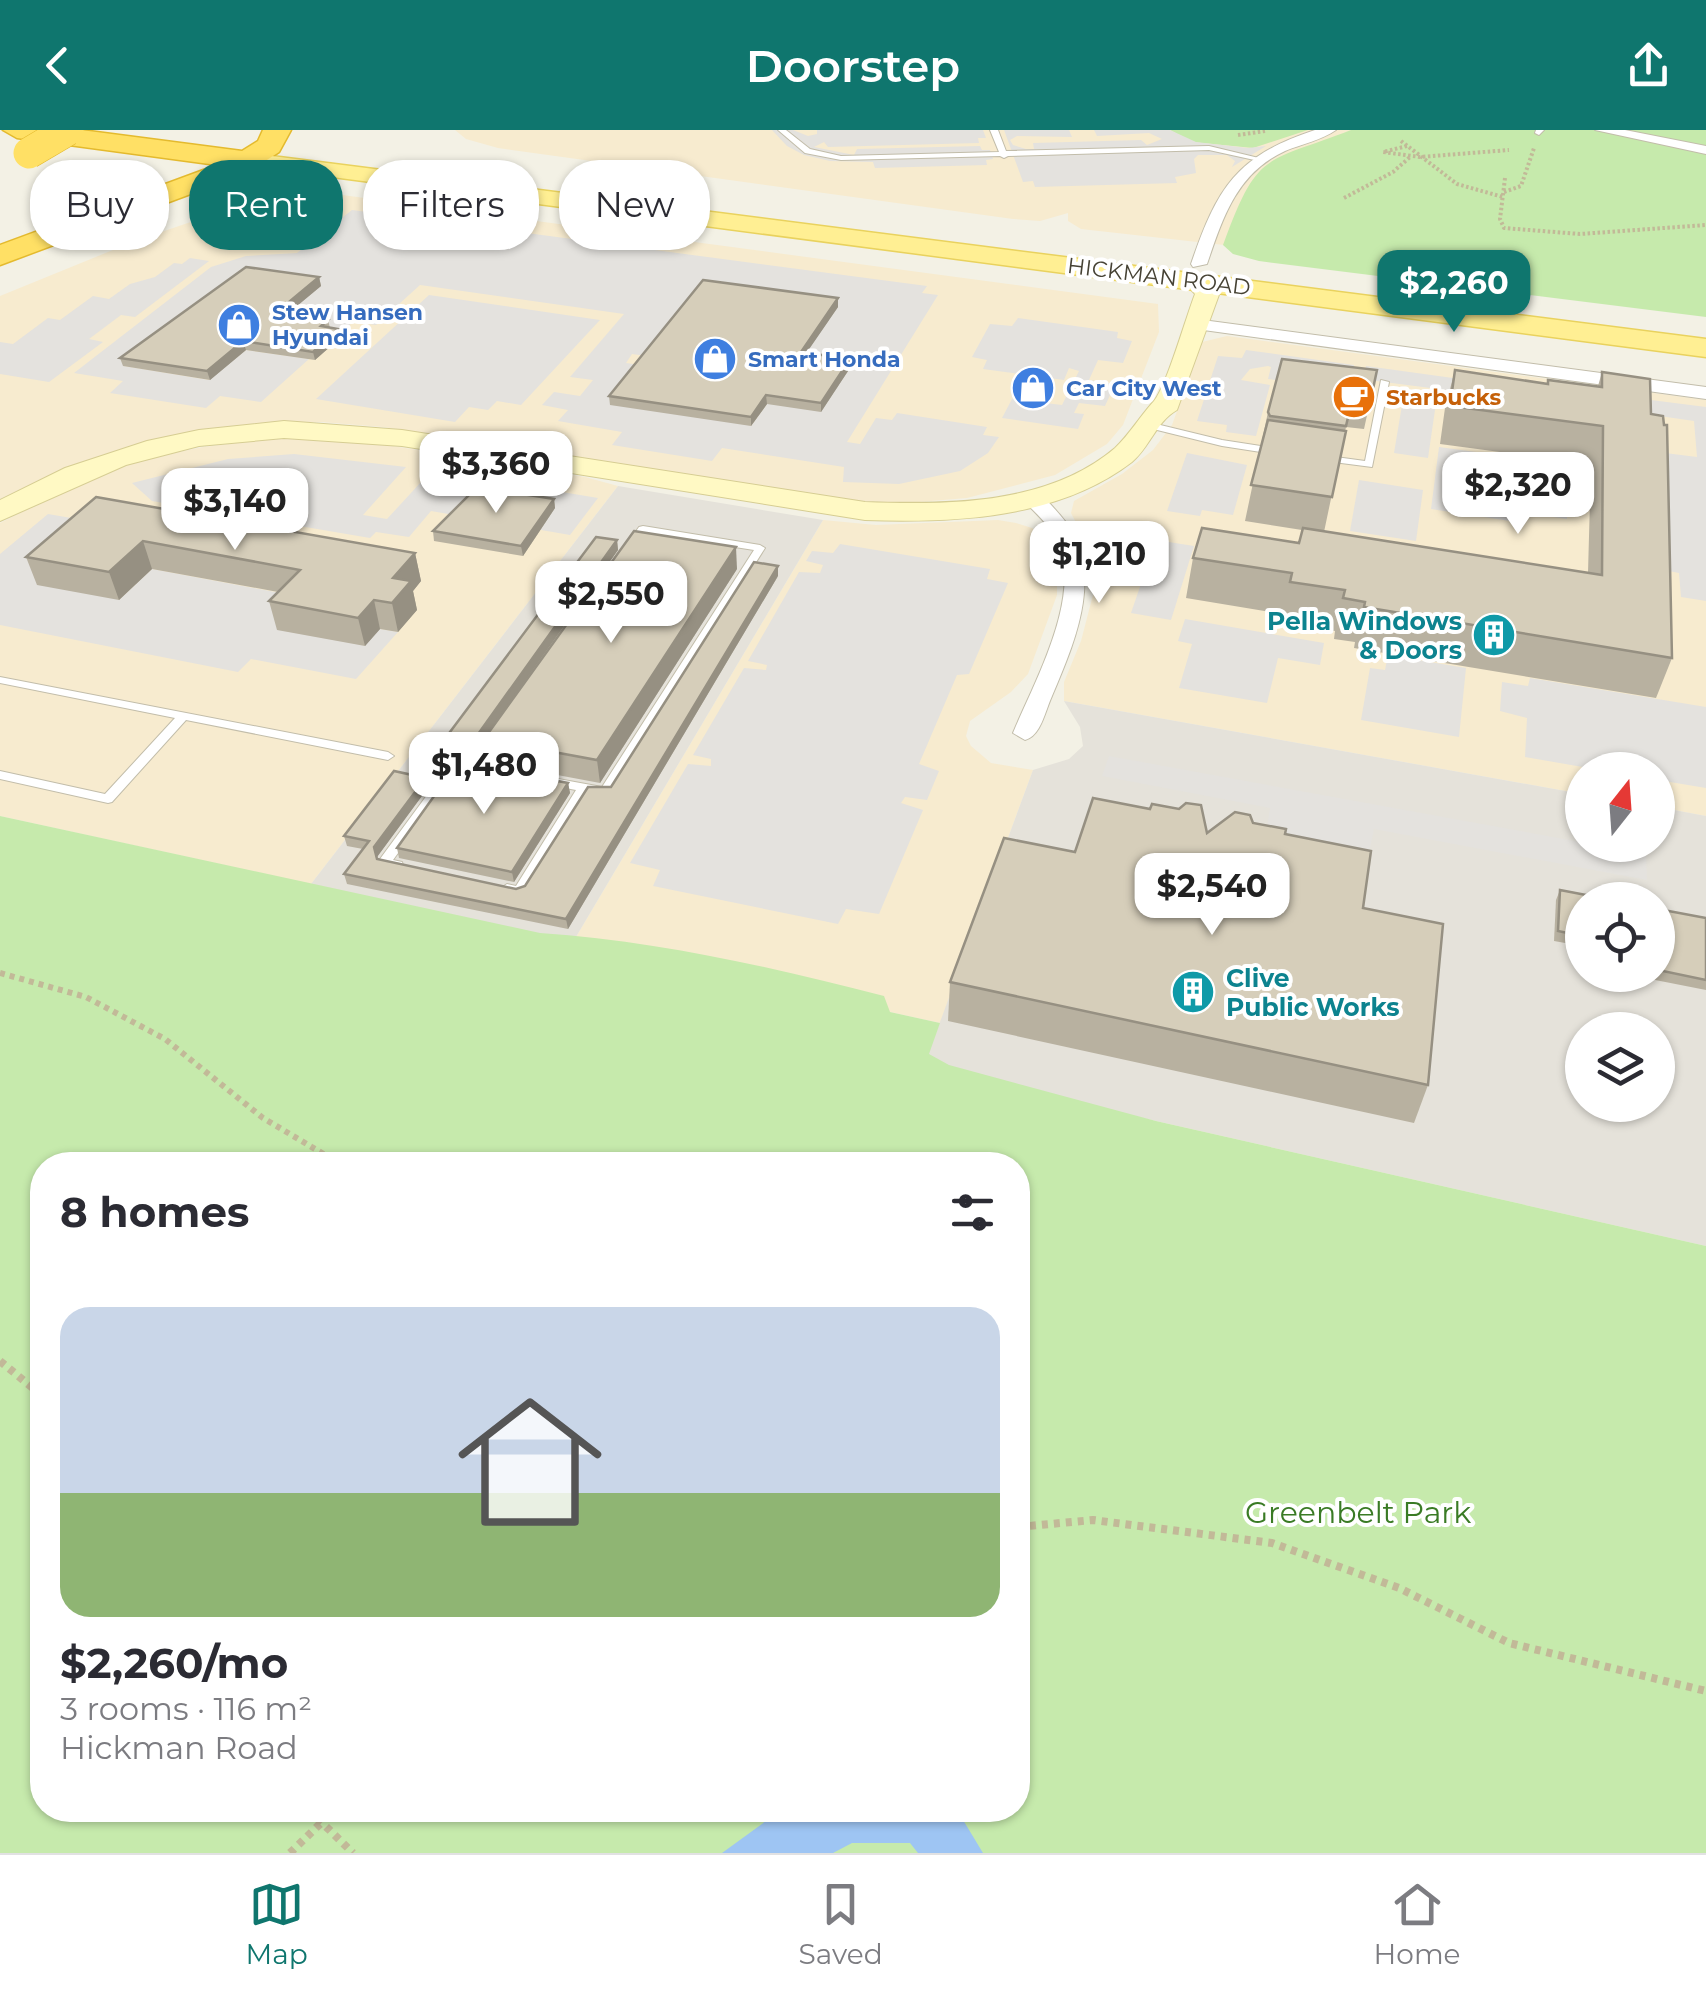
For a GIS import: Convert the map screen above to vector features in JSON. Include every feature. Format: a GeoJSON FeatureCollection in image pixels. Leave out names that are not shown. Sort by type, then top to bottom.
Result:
{"type":"FeatureCollection","features":[{"type":"Feature","properties":{"kind":"highway"},"geometry":{"type":"LineString","coordinates":[[0,171],[23,142],[68,130]]}},
{"type":"Feature","properties":{"kind":"highway","name":"HICKMAN ROAD"},"geometry":{"type":"LineString","coordinates":[[156,130],[265,145]]}},
{"type":"Feature","properties":{"kind":"highway","name":"HICKMAN ROAD"},"geometry":{"type":"LineString","coordinates":[[23,142],[265,145]]}},
{"type":"Feature","properties":{"kind":"highway"},"geometry":{"type":"LineString","coordinates":[[0,256],[265,145]]}},
{"type":"Feature","properties":{"kind":"main road","name":"HICKMAN ROAD"},"geometry":{"type":"LineString","coordinates":[[265,145],[1196,272],[1706,348]]}},
{"type":"Feature","properties":{"kind":"main road","name":"HICKMAN ROAD"},"geometry":{"type":"LineString","coordinates":[[1196,272],[1706,327]]}},
{"type":"Feature","properties":{"kind":"street"},"geometry":{"type":"LineString","coordinates":[[1152,417],[1143,400],[1184,289],[1196,272],[1228,188],[1260,159],[1291,142],[1329,130]]}},
{"type":"Feature","properties":{"kind":"street"},"geometry":{"type":"LineString","coordinates":[[1602,130],[1706,150]]}},
{"type":"Feature","properties":{"kind":"street"},"geometry":{"type":"LineString","coordinates":[[0,512],[85,470],[150,450],[231,434],[293,430],[376,435],[864,510],[940,511],[1031,497],[1086,477],[1110,463],[1139,439],[1152,417],[1167,404],[1208,292],[1196,272]]}},
{"type":"Feature","properties":{"kind":"street"},"geometry":{"type":"LineString","coordinates":[[1195,324],[1706,393]]}},
{"type":"Feature","properties":{"kind":"street"},"geometry":{"type":"LineString","coordinates":[[1025,734],[1071,613],[1077,576],[1070,547],[1059,526],[1031,497]]}},
{"type":"Feature","properties":{"kind":"lane"},"geometry":{"type":"LineString","coordinates":[[782,130],[808,152],[833,158],[1220,148],[1260,159]]}},
{"type":"Feature","properties":{"kind":"lane"},"geometry":{"type":"LineString","coordinates":[[994,130],[1004,156]]}},
{"type":"Feature","properties":{"kind":"lane"},"geometry":{"type":"LineString","coordinates":[[1314,456],[1369,464],[1384,382]]}},
{"type":"Feature","properties":{"kind":"lane"},"geometry":{"type":"LineString","coordinates":[[1152,417],[1222,443],[1296,454]]}},
{"type":"Feature","properties":{"kind":"lane"},"geometry":{"type":"LineString","coordinates":[[404,866],[385,862],[448,774],[474,766],[605,792],[760,548],[643,529],[474,766]]}},
{"type":"Feature","properties":{"kind":"lane"},"geometry":{"type":"LineString","coordinates":[[0,680],[388,756]]}},
{"type":"Feature","properties":{"kind":"lane"},"geometry":{"type":"LineString","coordinates":[[0,775],[108,798],[182,717]]}},
{"type":"Feature","properties":{"kind":"lane"},"geometry":{"type":"LineString","coordinates":[[500,886],[519,890],[584,788]]}},
{"type":"Feature","properties":{"kind":"path"},"geometry":{"type":"LineString","coordinates":[[1407,146],[1383,152],[1412,154],[1457,184],[1503,195],[1516,190],[1525,180],[1539,131]]}},
{"type":"Feature","properties":{"kind":"path"},"geometry":{"type":"LineString","coordinates":[[1400,142],[1412,154]]}},
{"type":"Feature","properties":{"kind":"path"},"geometry":{"type":"LineString","coordinates":[[1420,157],[1509,150]]}},
{"type":"Feature","properties":{"kind":"path"},"geometry":{"type":"LineString","coordinates":[[1344,198],[1392,172],[1412,154]]}},
{"type":"Feature","properties":{"kind":"path"},"geometry":{"type":"LineString","coordinates":[[1506,178],[1500,219],[1504,228],[1580,234],[1706,225]]}},
{"type":"Feature","properties":{"kind":"path"},"geometry":{"type":"LineString","coordinates":[[0,974],[86,997],[165,1039],[263,1118],[320,1152]]}},
{"type":"Feature","properties":{"kind":"path"},"geometry":{"type":"LineString","coordinates":[[0,1362],[30,1386]]}},
{"type":"Feature","properties":{"kind":"path"},"geometry":{"type":"LineString","coordinates":[[1030,1526],[1093,1520],[1272,1542],[1400,1588],[1510,1643],[1706,1691]]}},
{"type":"Feature","properties":{"kind":"path"},"geometry":{"type":"LineString","coordinates":[[290,1853],[320,1824],[353,1853]]}},
{"type":"Feature","properties":{"kind":"shaded area"},"geometry":{"type":"Polygon","coordinates":[[[455,130],[1351,130],[1360,135],[1242,247],[1081,229],[1068,221],[1068,213],[1040,221],[1013,219],[710,177],[710,160],[585,160],[498,148],[466,139],[455,130]]]}},
{"type":"Feature","properties":{"kind":"shaded area"},"geometry":{"type":"Polygon","coordinates":[[[772,130],[793,130],[808,136],[817,134],[817,130],[983,130],[986,138],[978,138],[979,143],[828,147],[824,142],[814,147],[854,155],[857,149],[980,146],[990,150],[993,159],[986,160],[987,165],[875,168],[873,162],[830,161],[804,155],[787,146],[772,130]]]}},
{"type":"Feature","properties":{"kind":"shaded area"},"geometry":{"type":"Polygon","coordinates":[[[1004,130],[1069,130],[1072,137],[1017,136],[1010,140],[1026,149],[1034,149],[1033,143],[1141,140],[1147,145],[1162,139],[1149,133],[1097,136],[1094,130],[1170,130],[1196,142],[1248,148],[1266,146],[1232,167],[1235,161],[1227,155],[1198,155],[1194,159],[1196,173],[1175,177],[1177,183],[1035,187],[1033,181],[1023,182],[1004,130]]]}},
{"type":"Feature","properties":{"kind":"shaded area"},"geometry":{"type":"Polygon","coordinates":[[[343,195],[363,198],[363,250],[539,250],[539,221],[559,224],[559,250],[710,250],[710,244],[1158,304],[1159,332],[1123,425],[1107,444],[1055,475],[967,498],[907,503],[858,501],[383,427],[321,422],[274,423],[141,443],[64,469],[0,499],[0,296],[113,250],[169,250],[169,229],[189,223],[189,250],[343,250],[343,195]]]}},
{"type":"Feature","properties":{"kind":"shaded area"},"geometry":{"type":"Polygon","coordinates":[[[352,210],[363,211],[363,250],[539,250],[539,235],[559,237],[559,250],[655,250],[927,286],[922,293],[938,295],[847,442],[860,444],[876,418],[892,420],[897,413],[987,427],[983,435],[999,437],[988,453],[960,471],[899,484],[843,482],[844,467],[722,448],[712,461],[612,445],[622,432],[558,421],[568,410],[542,405],[554,392],[580,396],[593,380],[570,377],[624,314],[420,285],[376,325],[353,322],[336,337],[279,321],[319,285],[124,366],[209,380],[246,350],[309,359],[261,402],[220,396],[206,408],[110,393],[123,381],[74,373],[211,267],[246,256],[343,250],[343,217],[352,210]],[[632,354],[626,363],[640,365],[751,426],[767,404],[647,356],[632,354]]]}},
{"type":"Feature","properties":{"kind":"shaded area"},"geometry":{"type":"Polygon","coordinates":[[[190,258],[209,261],[135,317],[121,315],[89,339],[103,342],[49,382],[0,374],[0,342],[13,344],[48,318],[60,320],[93,296],[109,299],[130,284],[155,277],[174,263],[182,264],[190,258]]]}},
{"type":"Feature","properties":{"kind":"shaded area"},"geometry":{"type":"Polygon","coordinates":[[[429,295],[600,320],[521,405],[497,401],[488,410],[469,407],[455,422],[316,399],[429,295]]]}},
{"type":"Feature","properties":{"kind":"shaded area"},"geometry":{"type":"Polygon","coordinates":[[[1018,318],[1118,332],[1117,338],[1132,341],[1123,363],[1098,360],[1089,380],[1115,384],[1105,406],[1079,403],[1074,413],[1084,414],[1078,429],[1002,418],[1012,399],[1062,405],[1079,371],[1069,368],[1064,380],[983,369],[987,360],[972,357],[990,324],[1012,326],[1018,318]]]}},
{"type":"Feature","properties":{"kind":"shaded area"},"geometry":{"type":"Polygon","coordinates":[[[1227,336],[1706,400],[1706,816],[1675,810],[1675,752],[1565,752],[1565,791],[1064,701],[1064,682],[1081,641],[1094,591],[1088,546],[1071,513],[1074,501],[1122,474],[1153,450],[1172,425],[1202,342],[1227,336]]]}},
{"type":"Feature","properties":{"kind":"shaded area"},"geometry":{"type":"Polygon","coordinates":[[[1246,350],[1354,365],[1353,372],[1365,372],[1366,366],[1489,383],[1551,419],[1445,404],[1446,390],[1353,378],[1349,391],[1268,379],[1268,366],[1250,369],[1241,380],[1270,385],[1256,436],[1226,432],[1227,425],[1197,421],[1218,356],[1242,358],[1246,350]]]}},
{"type":"Feature","properties":{"kind":"shaded area"},"geometry":{"type":"Polygon","coordinates":[[[1403,399],[1436,403],[1428,458],[1394,453],[1403,399]]]}},
{"type":"Feature","properties":{"kind":"shaded area"},"geometry":{"type":"Polygon","coordinates":[[[1651,400],[1706,407],[1706,601],[1681,597],[1679,573],[1669,571],[1665,453],[1697,457],[1694,421],[1577,404],[1651,410],[1651,400]]]}},
{"type":"Feature","properties":{"kind":"shaded area"},"geometry":{"type":"Polygon","coordinates":[[[278,438],[368,442],[585,477],[618,486],[311,884],[0,816],[0,523],[93,476],[149,458],[278,438]]]}},
{"type":"Feature","properties":{"kind":"shaded area"},"geometry":{"type":"Polygon","coordinates":[[[1439,447],[1549,462],[1549,472],[1568,475],[1567,519],[1525,513],[1523,523],[1431,509],[1439,447]]]}},
{"type":"Feature","properties":{"kind":"shaded area"},"geometry":{"type":"Polygon","coordinates":[[[1187,453],[1247,465],[1233,515],[1202,510],[1200,516],[1167,511],[1187,453]]]}},
{"type":"Feature","properties":{"kind":"shaded area"},"geometry":{"type":"Polygon","coordinates":[[[294,454],[406,467],[363,515],[387,519],[422,481],[451,486],[460,475],[598,498],[570,535],[431,511],[409,537],[376,532],[370,538],[152,501],[132,483],[228,459],[294,454]]]}},
{"type":"Feature","properties":{"kind":"shaded area"},"geometry":{"type":"Polygon","coordinates":[[[1359,480],[1423,490],[1416,541],[1350,531],[1359,480]]]}},
{"type":"Feature","properties":{"kind":"shaded area"},"geometry":{"type":"Polygon","coordinates":[[[618,486],[823,520],[573,942],[311,884],[618,486]]]}},
{"type":"Feature","properties":{"kind":"shaded area"},"geometry":{"type":"Polygon","coordinates":[[[48,514],[106,524],[119,600],[152,569],[307,598],[380,629],[398,632],[356,679],[251,659],[238,672],[0,625],[0,554],[48,514]]]}},
{"type":"Feature","properties":{"kind":"shaded area"},"geometry":{"type":"Polygon","coordinates":[[[823,520],[876,525],[998,520],[1016,523],[1049,540],[1057,567],[1057,595],[1028,674],[1011,692],[970,721],[966,736],[971,746],[991,763],[1033,770],[940,1023],[573,942],[823,520]]]}},
{"type":"Feature","properties":{"kind":"shaded area"},"geometry":{"type":"Polygon","coordinates":[[[1156,540],[1194,546],[1171,620],[1131,613],[1156,540]]]}},
{"type":"Feature","properties":{"kind":"shaded area"},"geometry":{"type":"Polygon","coordinates":[[[840,544],[990,569],[987,579],[1008,583],[969,674],[957,675],[919,764],[939,771],[927,800],[905,797],[901,803],[923,810],[879,914],[846,909],[838,924],[653,886],[660,870],[630,863],[688,764],[711,766],[711,759],[693,755],[744,668],[766,670],[767,665],[748,661],[799,572],[820,573],[823,565],[806,561],[812,551],[833,553],[840,544]]]}},
{"type":"Feature","properties":{"kind":"shaded area"},"geometry":{"type":"Polygon","coordinates":[[[1185,619],[1324,643],[1320,665],[1278,658],[1267,703],[1179,688],[1192,644],[1178,641],[1185,619]]]}},
{"type":"Feature","properties":{"kind":"shaded area"},"geometry":{"type":"Polygon","coordinates":[[[1388,655],[1466,668],[1459,737],[1361,720],[1370,668],[1385,670],[1388,655]]]}},
{"type":"Feature","properties":{"kind":"shaded area"},"geometry":{"type":"Polygon","coordinates":[[[1530,678],[1706,707],[1706,788],[1675,783],[1675,752],[1565,752],[1565,764],[1525,757],[1527,718],[1500,711],[1502,682],[1528,686],[1530,678]]]}},
{"type":"Feature","properties":{"kind":"shaded area"},"geometry":{"type":"Polygon","coordinates":[[[1064,701],[1565,791],[1565,862],[1675,862],[1675,810],[1706,816],[1706,1246],[923,1068],[1033,770],[1069,759],[1083,746],[1080,727],[1064,701]]]}},
{"type":"Feature","properties":{"kind":"shaded area"},"geometry":{"type":"Polygon","coordinates":[[[1109,756],[1565,839],[1565,862],[1646,862],[1647,880],[1374,829],[1369,853],[1266,834],[1270,808],[1102,776],[1109,756]]]}},
{"type":"Feature","properties":{"kind":"green space"},"geometry":{"type":"Polygon","coordinates":[[[1170,130],[1308,130],[1253,148],[1192,142],[1170,130]]]}},
{"type":"Feature","properties":{"kind":"green space"},"geometry":{"type":"Polygon","coordinates":[[[1351,130],[1706,130],[1706,317],[1259,261],[1233,254],[1223,245],[1246,191],[1268,164],[1351,130]]]}},
{"type":"Feature","properties":{"kind":"green space","name":"Greenbelt Park"},"geometry":{"type":"Polygon","coordinates":[[[0,816],[540,933],[671,949],[842,985],[884,996],[890,1012],[940,1023],[929,1054],[949,1065],[1156,1121],[1706,1246],[1706,1853],[0,1853],[0,816]]]}},
{"type":"Feature","properties":{"kind":"water"},"geometry":{"type":"Polygon","coordinates":[[[765,1822],[964,1822],[983,1853],[918,1853],[910,1843],[852,1843],[833,1853],[722,1853],[765,1822]]]}},
{"type":"Feature","properties":{"kind":"building","name":"Stew Hansen Hyundai"},"geometry":{"type":"Polygon","coordinates":[[[246,267],[319,277],[277,312],[328,320],[321,326],[338,329],[313,352],[243,341],[207,371],[120,358],[246,267]]]}},
{"type":"Feature","properties":{"kind":"building","name":"Smart Honda"},"geometry":{"type":"Polygon","coordinates":[[[703,280],[838,298],[801,352],[850,359],[821,403],[766,395],[751,417],[609,396],[703,280]]]}},
{"type":"Feature","properties":{"kind":"building"},"geometry":{"type":"Polygon","coordinates":[[[1282,359],[1377,370],[1370,403],[1352,400],[1346,426],[1270,416],[1282,359]]]}},
{"type":"Feature","properties":{"kind":"building"},"geometry":{"type":"Polygon","coordinates":[[[1455,370],[1548,384],[1548,380],[1602,387],[1602,372],[1650,379],[1651,414],[1663,416],[1667,425],[1672,658],[1364,607],[1365,602],[1343,598],[1345,590],[1290,582],[1292,573],[1193,558],[1202,528],[1299,543],[1303,528],[1602,575],[1603,426],[1450,406],[1455,370]]]}},
{"type":"Feature","properties":{"kind":"building"},"geometry":{"type":"Polygon","coordinates":[[[1268,420],[1346,431],[1332,497],[1251,485],[1268,420]]]}},
{"type":"Feature","properties":{"kind":"building"},"geometry":{"type":"Polygon","coordinates":[[[477,487],[554,499],[521,546],[433,531],[477,487]]]}},
{"type":"Feature","properties":{"kind":"building"},"geometry":{"type":"Polygon","coordinates":[[[96,497],[415,553],[393,578],[411,581],[392,603],[374,600],[358,618],[269,601],[300,570],[143,541],[109,572],[26,557],[96,497]]]}},
{"type":"Feature","properties":{"kind":"building"},"geometry":{"type":"Polygon","coordinates":[[[634,531],[736,547],[597,760],[484,739],[634,531]]]}},
{"type":"Feature","properties":{"kind":"building"},"geometry":{"type":"Polygon","coordinates":[[[596,537],[617,540],[466,751],[439,760],[374,847],[377,859],[516,889],[525,886],[588,787],[611,787],[754,562],[778,566],[566,919],[344,874],[369,841],[344,836],[394,771],[417,776],[596,537]]]}},
{"type":"Feature","properties":{"kind":"building"},"geometry":{"type":"Polygon","coordinates":[[[472,765],[568,783],[512,872],[397,848],[452,771],[472,765]]]}},
{"type":"Feature","properties":{"kind":"building","name":"Clive Public Works"},"geometry":{"type":"Polygon","coordinates":[[[1093,798],[1150,809],[1152,804],[1179,809],[1186,803],[1201,805],[1207,833],[1235,812],[1250,815],[1253,823],[1286,829],[1285,834],[1371,851],[1363,908],[1443,924],[1428,1085],[950,982],[1004,838],[1075,852],[1093,798]]]}},
{"type":"Feature","properties":{"kind":"building"},"geometry":{"type":"Polygon","coordinates":[[[1560,890],[1565,891],[1565,932],[1558,931],[1560,890]]]}},
{"type":"Feature","properties":{"kind":"building"},"geometry":{"type":"Polygon","coordinates":[[[1675,912],[1706,918],[1706,980],[1675,974],[1675,912]]]}},
{"type":"Feature","properties":{"kind":"place","name":"Stew Hansen Hyundai"},"geometry":{"type":"Point","coordinates":[239,325]}},
{"type":"Feature","properties":{"kind":"place","name":"Smart Honda"},"geometry":{"type":"Point","coordinates":[715,359]}},
{"type":"Feature","properties":{"kind":"place","name":"Car City West"},"geometry":{"type":"Point","coordinates":[1033,388]}},
{"type":"Feature","properties":{"kind":"place","name":"Starbucks"},"geometry":{"type":"Point","coordinates":[1354,397]}},
{"type":"Feature","properties":{"kind":"place","name":"Pella Windows & Doors"},"geometry":{"type":"Point","coordinates":[1494,635]}},
{"type":"Feature","properties":{"kind":"place","name":"Clive Public Works"},"geometry":{"type":"Point","coordinates":[1193,992]}}]}
